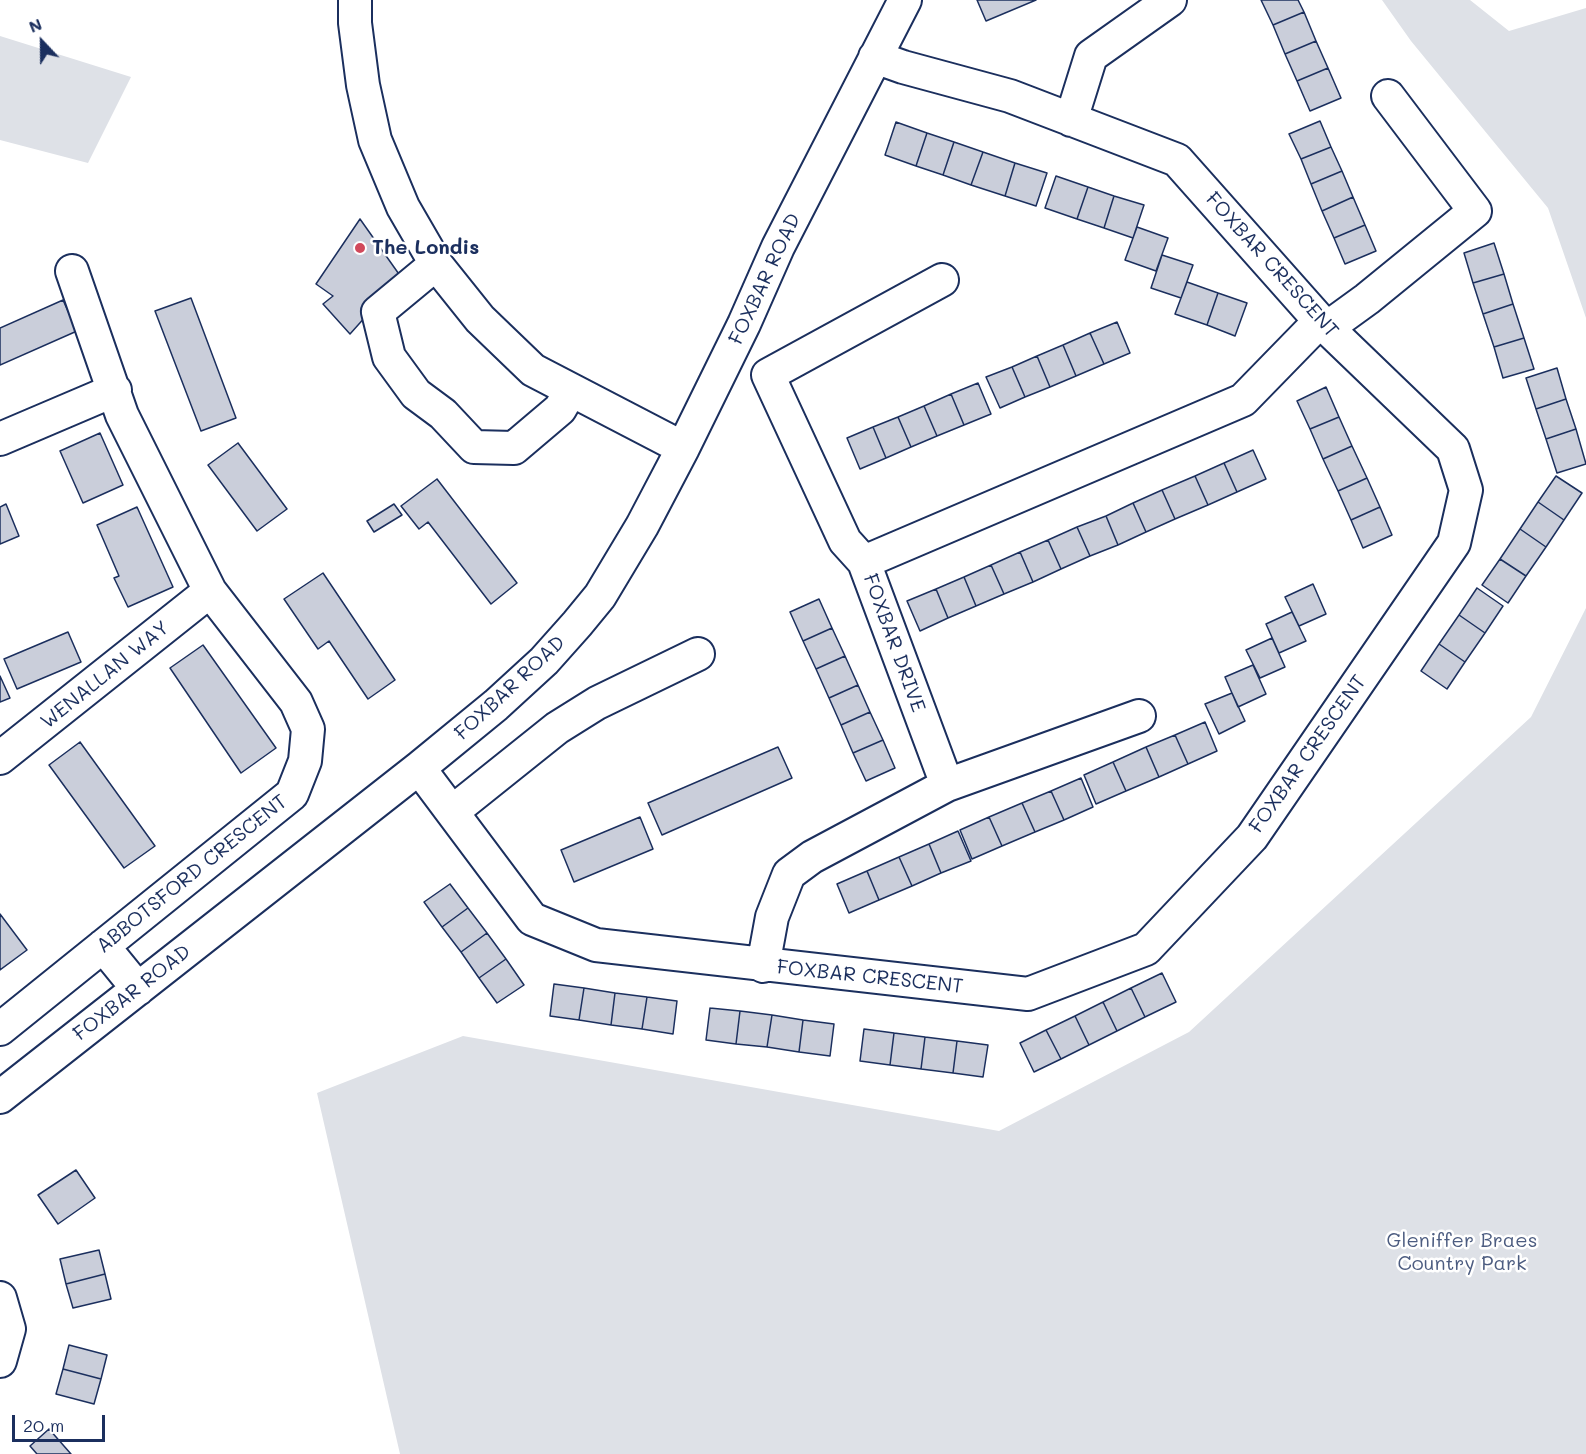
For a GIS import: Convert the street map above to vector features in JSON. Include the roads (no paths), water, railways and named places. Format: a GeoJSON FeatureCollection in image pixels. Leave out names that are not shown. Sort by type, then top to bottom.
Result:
{"type":"FeatureCollection","features":[{"type":"Feature","properties":{"kind":"street"},"geometry":{"type":"LineString","coordinates":[[355,0],[355,23],[363,85],[375,140],[403,207],[436,264],[480,319],[533,370],[683,448]]}},
{"type":"Feature","properties":{"kind":"street","name":"FOXBAR ROAD"},"geometry":{"type":"LineString","coordinates":[[0,1097],[496,705],[544,661],[577,624],[600,596],[642,526],[683,448],[744,324],[778,247],[905,0]]}},
{"type":"Feature","properties":{"kind":"street"},"geometry":{"type":"LineString","coordinates":[[1071,120],[1091,56],[1170,0]]}},
{"type":"Feature","properties":{"kind":"street","name":"FOXBAR CRESCENT"},"geometry":{"type":"LineString","coordinates":[[419,768],[532,919],[596,945],[763,966],[1028,994],[1146,949],[1252,837],[1454,543],[1466,490],[1453,449],[1323,324],[1177,160],[1010,96],[903,68],[875,57]]}},
{"type":"Feature","properties":{"kind":"street","name":"FOXBAR DRIVE"},"geometry":{"type":"LineString","coordinates":[[947,785],[864,562],[1243,400],[1323,324],[1367,299],[1475,211],[1388,96]]}},
{"type":"Feature","properties":{"kind":"street"},"geometry":{"type":"LineString","coordinates":[[436,264],[378,312],[389,357],[416,394],[443,414],[474,447],[514,448],[560,409],[571,390]]}},
{"type":"Feature","properties":{"kind":"street","name":"ABBOTSFORD CRESCENT"},"geometry":{"type":"LineString","coordinates":[[0,1029],[292,794],[305,761],[308,729],[296,702],[210,591],[122,415],[72,272]]}},
{"type":"Feature","properties":{"kind":"street"},"geometry":{"type":"LineString","coordinates":[[864,562],[845,541],[768,375],[942,280]]}},
{"type":"Feature","properties":{"kind":"street"},"geometry":{"type":"LineString","coordinates":[[0,439],[115,390]]}},
{"type":"Feature","properties":{"kind":"street","name":"WENALLAN WAY"},"geometry":{"type":"LineString","coordinates":[[0,758],[210,591]]}},
{"type":"Feature","properties":{"kind":"street"},"geometry":{"type":"LineString","coordinates":[[452,812],[557,728],[597,703],[698,654]]}},
{"type":"Feature","properties":{"kind":"street"},"geometry":{"type":"LineString","coordinates":[[763,966],[772,917],[789,874],[812,857],[947,785],[1138,716]]}},
{"type":"Feature","properties":{"kind":"street"},"geometry":{"type":"LineString","coordinates":[[103,946],[138,989]]}},
{"type":"Feature","properties":{"kind":"street"},"geometry":{"type":"LineString","coordinates":[[0,1298],[9,1329],[0,1361]]}},
{"type":"Feature","properties":{"kind":"place","name":"The Londis"},"geometry":{"type":"Point","coordinates":[360,248]}},
{"type":"Feature","properties":{"kind":"park label","name":"Gleniffer Braes Country Park"},"geometry":{"type":"Point","coordinates":[1462,1252]}}]}
